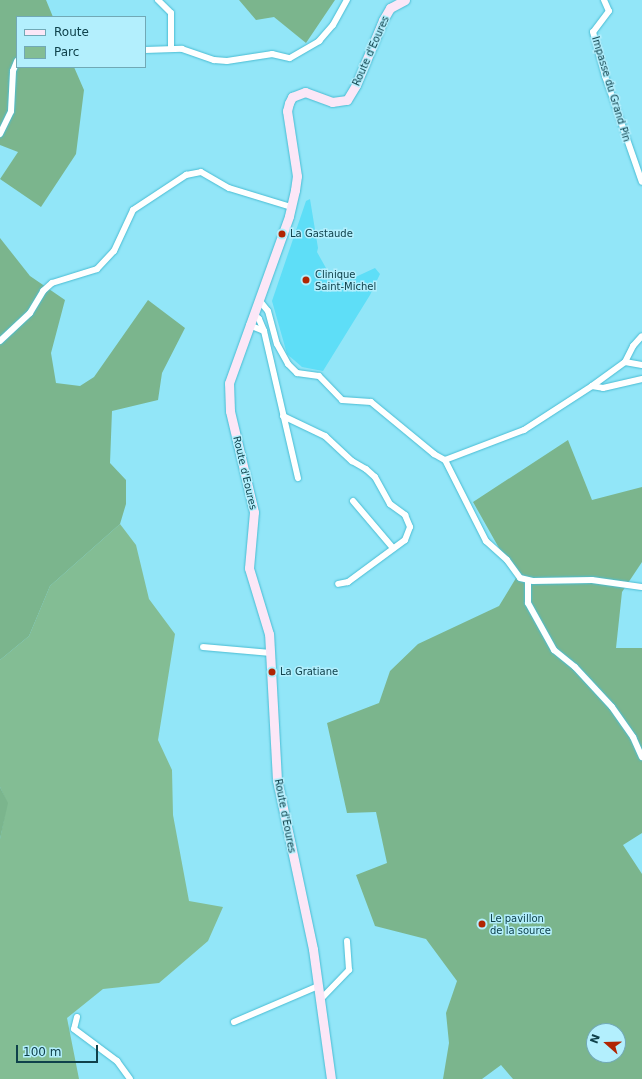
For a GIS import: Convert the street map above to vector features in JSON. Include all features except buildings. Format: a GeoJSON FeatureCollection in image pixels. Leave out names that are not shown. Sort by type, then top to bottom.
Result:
{"type":"FeatureCollection","features":[{"type":"Feature","properties":{"kind":"street"},"geometry":{"type":"LineString","coordinates":[[158,0],[171,13],[171,48]]}},
{"type":"Feature","properties":{"kind":"street"},"geometry":{"type":"LineString","coordinates":[[146,50],[171,48],[214,60],[227,61],[272,54],[290,58],[319,41],[333,25],[347,0]]}},
{"type":"Feature","properties":{"kind":"street","name":"Route d'Eoures"},"geometry":{"type":"LineString","coordinates":[[331,1079],[318,986],[277,780],[269,634],[249,568],[254,512],[228,397],[233,368],[254,314],[291,207],[297,176],[287,111],[289,103],[292,98],[305,92],[332,102],[347,100],[356,85],[383,20],[390,8],[405,0]]}},
{"type":"Feature","properties":{"kind":"street","name":"Impasse du Grand Pin"},"geometry":{"type":"LineString","coordinates":[[604,0],[609,11],[593,32],[605,76],[642,182]]}},
{"type":"Feature","properties":{"kind":"street"},"geometry":{"type":"LineString","coordinates":[[0,134],[11,111],[12,71],[16,63]]}},
{"type":"Feature","properties":{"kind":"street"},"geometry":{"type":"LineString","coordinates":[[0,341],[30,313],[43,291],[52,283],[97,269],[114,251],[133,210],[186,174],[201,172],[229,188],[291,207]]}},
{"type":"Feature","properties":{"kind":"street"},"geometry":{"type":"LineString","coordinates":[[259,300],[268,311],[281,350],[288,364],[297,373],[319,376],[342,400],[371,402],[434,454],[445,460],[486,541],[508,560],[520,578],[528,581],[592,580],[642,587]]}},
{"type":"Feature","properties":{"kind":"street"},"geometry":{"type":"LineString","coordinates":[[254,314],[259,319],[264,331],[298,478]]}},
{"type":"Feature","properties":{"kind":"street"},"geometry":{"type":"LineString","coordinates":[[249,325],[264,331]]}},
{"type":"Feature","properties":{"kind":"street"},"geometry":{"type":"LineString","coordinates":[[445,460],[524,430],[592,386],[625,362],[633,346],[642,336]]}},
{"type":"Feature","properties":{"kind":"street"},"geometry":{"type":"LineString","coordinates":[[625,362],[642,365]]}},
{"type":"Feature","properties":{"kind":"street"},"geometry":{"type":"LineString","coordinates":[[592,386],[603,388],[642,379]]}},
{"type":"Feature","properties":{"kind":"street"},"geometry":{"type":"LineString","coordinates":[[283,416],[325,436],[375,477],[390,504],[405,515],[410,527],[405,540],[348,582],[338,584]]}},
{"type":"Feature","properties":{"kind":"street"},"geometry":{"type":"LineString","coordinates":[[353,501],[393,548]]}},
{"type":"Feature","properties":{"kind":"street"},"geometry":{"type":"LineString","coordinates":[[528,581],[528,603],[554,650],[575,667],[612,707],[633,737],[642,757]]}},
{"type":"Feature","properties":{"kind":"street"},"geometry":{"type":"LineString","coordinates":[[203,647],[271,653]]}},
{"type":"Feature","properties":{"kind":"street"},"geometry":{"type":"LineString","coordinates":[[320,1000],[349,970],[348,941]]}},
{"type":"Feature","properties":{"kind":"street"},"geometry":{"type":"LineString","coordinates":[[234,1022],[318,986]]}},
{"type":"Feature","properties":{"kind":"street"},"geometry":{"type":"LineString","coordinates":[[77,1017],[74,1029],[117,1061],[130,1079]]}},
{"type":"Feature","properties":{"kind":"shaded area","name":"Clinique Saint-Michel"},"geometry":{"type":"Polygon","coordinates":[[[310,199],[318,248],[317,252],[336,286],[375,268],[380,274],[370,295],[323,371],[302,367],[287,354],[272,301],[306,201],[310,199]]]}},
{"type":"Feature","properties":{"kind":"green space"},"geometry":{"type":"Polygon","coordinates":[[[0,0],[46,0],[53,16],[16,16],[16,68],[74,68],[84,90],[76,154],[41,207],[0,179],[18,152],[0,145],[0,0]]]}},
{"type":"Feature","properties":{"kind":"green space"},"geometry":{"type":"Polygon","coordinates":[[[239,0],[335,0],[306,43],[274,17],[256,20],[239,0]]]}},
{"type":"Feature","properties":{"kind":"green space"},"geometry":{"type":"Polygon","coordinates":[[[0,238],[30,276],[65,300],[51,353],[56,383],[80,386],[94,377],[148,300],[185,328],[162,373],[158,400],[112,411],[110,463],[126,480],[126,504],[120,524],[50,586],[29,636],[0,660],[0,238]]]}},
{"type":"Feature","properties":{"kind":"green space"},"geometry":{"type":"Polygon","coordinates":[[[568,440],[592,500],[642,487],[642,562],[622,592],[616,648],[642,648],[642,833],[623,845],[642,874],[642,1079],[513,1079],[501,1065],[482,1079],[443,1079],[449,1043],[446,1013],[457,981],[426,939],[375,926],[356,875],[387,863],[376,812],[347,813],[327,723],[379,703],[390,671],[418,644],[499,606],[516,578],[473,502],[568,440]]]}},
{"type":"Feature","properties":{"kind":"green space"},"geometry":{"type":"Polygon","coordinates":[[[120,524],[136,545],[149,599],[175,634],[158,740],[172,770],[173,815],[189,901],[223,907],[208,941],[159,983],[103,989],[67,1018],[79,1079],[0,1079],[0,839],[7,803],[0,787],[0,660],[29,636],[50,586],[120,524]]]}},
{"type":"Feature","properties":{"kind":"green space"},"geometry":{"type":"Polygon","coordinates":[[[0,787],[8,803],[0,839],[0,787]]]}},
{"type":"Feature","properties":{"kind":"place","name":"La Gastaude"},"geometry":{"type":"Point","coordinates":[282,234]}},
{"type":"Feature","properties":{"kind":"place","name":"Clinique Saint-Michel"},"geometry":{"type":"Point","coordinates":[306,280]}},
{"type":"Feature","properties":{"kind":"place","name":"La Gratiane"},"geometry":{"type":"Point","coordinates":[272,672]}},
{"type":"Feature","properties":{"kind":"place","name":"Le pavillon de la source"},"geometry":{"type":"Point","coordinates":[482,924]}}]}
